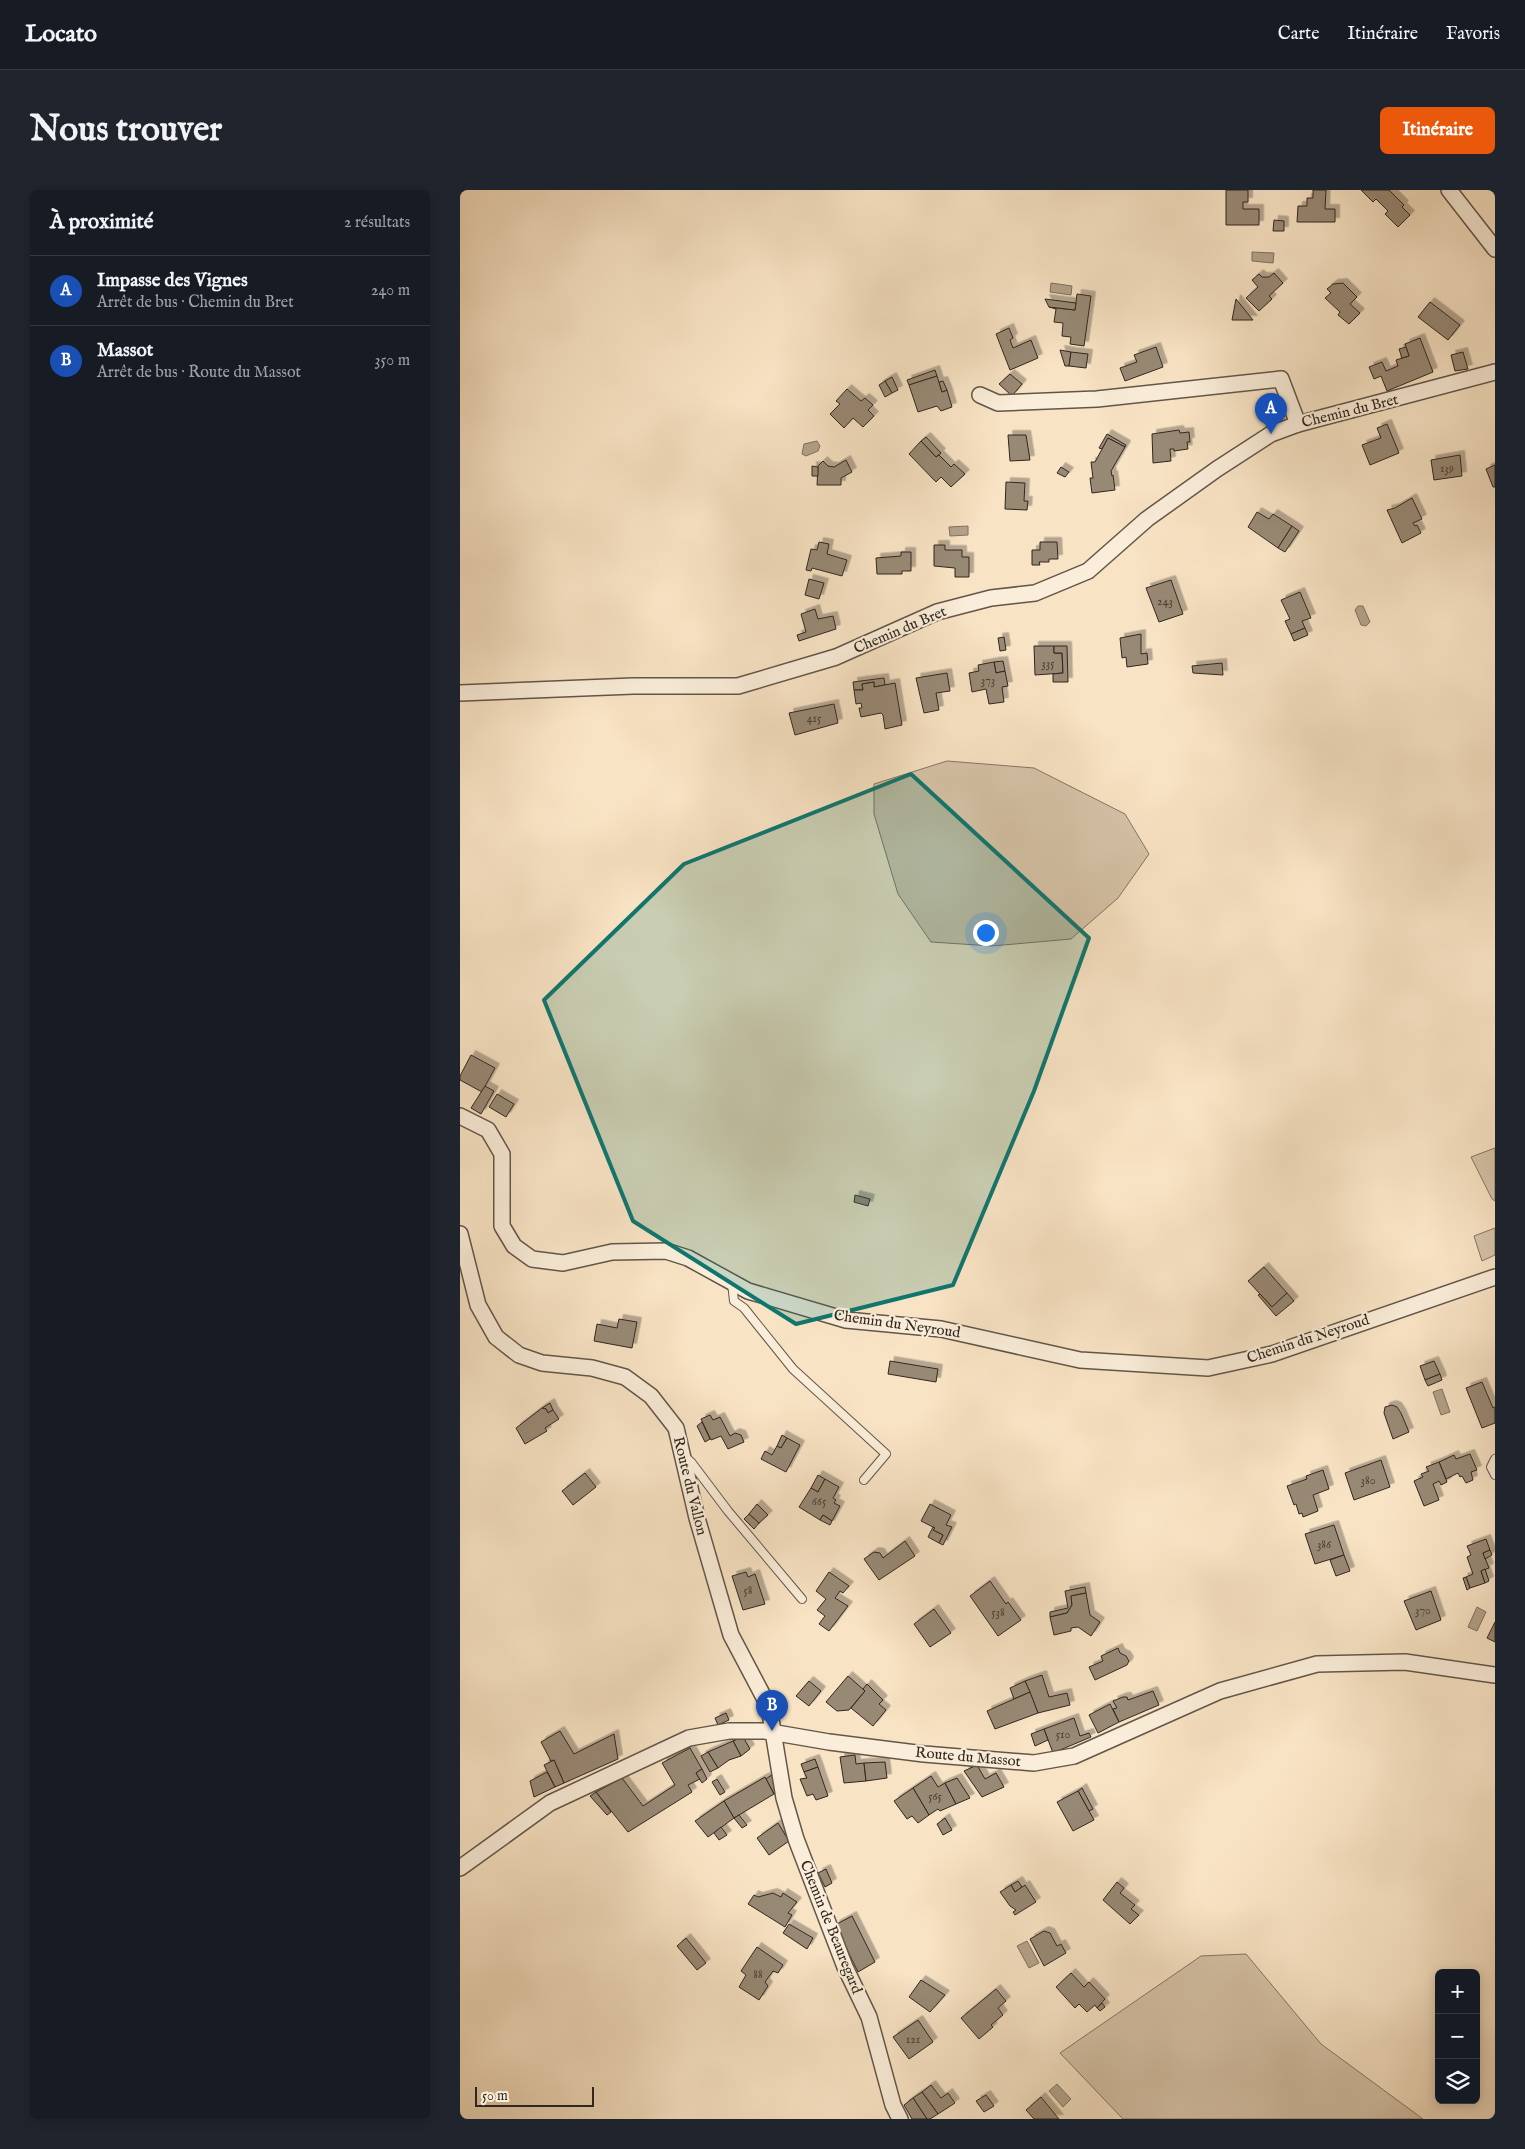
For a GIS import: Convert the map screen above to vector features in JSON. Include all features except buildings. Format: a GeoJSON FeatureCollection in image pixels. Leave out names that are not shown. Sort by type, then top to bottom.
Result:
{"type":"FeatureCollection","features":[{"type":"Feature","properties":{"kind":"street"},"geometry":{"type":"LineString","coordinates":[[1453,195],[1495,249]]}},
{"type":"Feature","properties":{"kind":"street","name":"Chemin du Bret"},"geometry":{"type":"LineString","coordinates":[[460,693],[633,686],[738,686],[836,657],[937,612],[991,598],[1036,593],[1088,571],[1147,519],[1217,469],[1271,434],[1298,424],[1495,372]]}},
{"type":"Feature","properties":{"kind":"street"},"geometry":{"type":"LineString","coordinates":[[980,394],[998,403],[1097,399],[1281,379],[1298,424]]}},
{"type":"Feature","properties":{"kind":"street","name":"Chemin du Neyroud"},"geometry":{"type":"LineString","coordinates":[[460,1116],[488,1130],[502,1154],[502,1226],[514,1246],[532,1259],[562,1264],[612,1252],[666,1251],[688,1258],[748,1291],[846,1320],[941,1329],[1080,1360],[1208,1368],[1272,1354],[1495,1277]]}},
{"type":"Feature","properties":{"kind":"street","name":"Route du Vallon"},"geometry":{"type":"LineString","coordinates":[[460,1234],[478,1305],[496,1337],[519,1355],[542,1364],[592,1368],[625,1377],[651,1396],[676,1428],[697,1518],[731,1635],[769,1707],[772,1732]]}},
{"type":"Feature","properties":{"kind":"street","name":"Route du Massot"},"geometry":{"type":"LineString","coordinates":[[460,1868],[550,1803],[689,1738],[729,1732],[772,1732],[829,1742],[924,1754],[1034,1764],[1074,1756],[1220,1692],[1317,1664],[1405,1662],[1495,1675]]}},
{"type":"Feature","properties":{"kind":"street","name":"Chemin de Beauregard"},"geometry":{"type":"LineString","coordinates":[[772,1732],[784,1798],[796,1839],[845,1967],[869,2017],[893,2105],[900,2119]]}},
{"type":"Feature","properties":{"kind":"lane"},"geometry":{"type":"LineString","coordinates":[[1438,190],[1453,195]]}},
{"type":"Feature","properties":{"kind":"lane"},"geometry":{"type":"LineString","coordinates":[[732,1282],[734,1302],[744,1308],[793,1369],[886,1454],[864,1480]]}},
{"type":"Feature","properties":{"kind":"lane"},"geometry":{"type":"LineString","coordinates":[[683,1455],[691,1462],[728,1511],[802,1599]]}},
{"type":"Feature","properties":{"kind":"lane"},"geometry":{"type":"LineString","coordinates":[[1495,1459],[1491,1467],[1495,1475]]}},
{"type":"Feature","properties":{"kind":"highlighted area"},"geometry":{"type":"Polygon","coordinates":[[[911,774],[1089,938],[1034,1091],[953,1285],[796,1324],[633,1221],[544,1000],[684,864],[911,774]]]}},
{"type":"Feature","properties":{"kind":"shaded area"},"geometry":{"type":"Polygon","coordinates":[[[1252,252],[1274,253],[1273,263],[1252,261],[1252,252]]]}},
{"type":"Feature","properties":{"kind":"shaded area"},"geometry":{"type":"Polygon","coordinates":[[[1051,283],[1072,286],[1071,295],[1050,292],[1051,283]]]}},
{"type":"Feature","properties":{"kind":"shaded area"},"geometry":{"type":"Polygon","coordinates":[[[817,441],[820,446],[818,451],[806,456],[802,454],[804,444],[817,441]]]}},
{"type":"Feature","properties":{"kind":"shaded area"},"geometry":{"type":"Polygon","coordinates":[[[968,526],[968,535],[950,536],[949,527],[968,526]]]}},
{"type":"Feature","properties":{"kind":"shaded area"},"geometry":{"type":"Polygon","coordinates":[[[1358,606],[1363,606],[1370,622],[1366,626],[1361,625],[1355,610],[1358,606]]]}},
{"type":"Feature","properties":{"kind":"shaded area"},"geometry":{"type":"Polygon","coordinates":[[[947,761],[1034,768],[1125,814],[1149,854],[1118,898],[1071,939],[992,946],[931,942],[898,894],[874,814],[874,784],[947,761]]]}},
{"type":"Feature","properties":{"kind":"shaded area"},"geometry":{"type":"Polygon","coordinates":[[[1495,1148],[1495,1201],[1492,1199],[1471,1157],[1495,1148]]]}},
{"type":"Feature","properties":{"kind":"shaded area"},"geometry":{"type":"Polygon","coordinates":[[[1495,1228],[1495,1255],[1482,1261],[1474,1236],[1495,1228]]]}},
{"type":"Feature","properties":{"kind":"shaded area"},"geometry":{"type":"Polygon","coordinates":[[[1442,1389],[1450,1412],[1441,1415],[1433,1392],[1442,1389]]]}},
{"type":"Feature","properties":{"kind":"shaded area"},"geometry":{"type":"Polygon","coordinates":[[[1477,1607],[1486,1612],[1477,1631],[1468,1627],[1477,1607]]]}},
{"type":"Feature","properties":{"kind":"shaded area"},"geometry":{"type":"Polygon","coordinates":[[[1027,1941],[1039,1963],[1029,1968],[1017,1946],[1027,1941]]]}},
{"type":"Feature","properties":{"kind":"shaded area"},"geometry":{"type":"Polygon","coordinates":[[[1246,1954],[1321,2044],[1423,2119],[1123,2119],[1060,2053],[1201,1956],[1246,1954]]]}},
{"type":"Feature","properties":{"kind":"shaded area"},"geometry":{"type":"Polygon","coordinates":[[[1057,2084],[1071,2099],[1063,2107],[1049,2091],[1057,2084]]]}},
{"type":"Feature","properties":{"kind":"place","name":"Impasse des Vignes"},"geometry":{"type":"Point","coordinates":[1271,434]}},
{"type":"Feature","properties":{"kind":"place","name":"Massot"},"geometry":{"type":"Point","coordinates":[772,1731]}}]}
